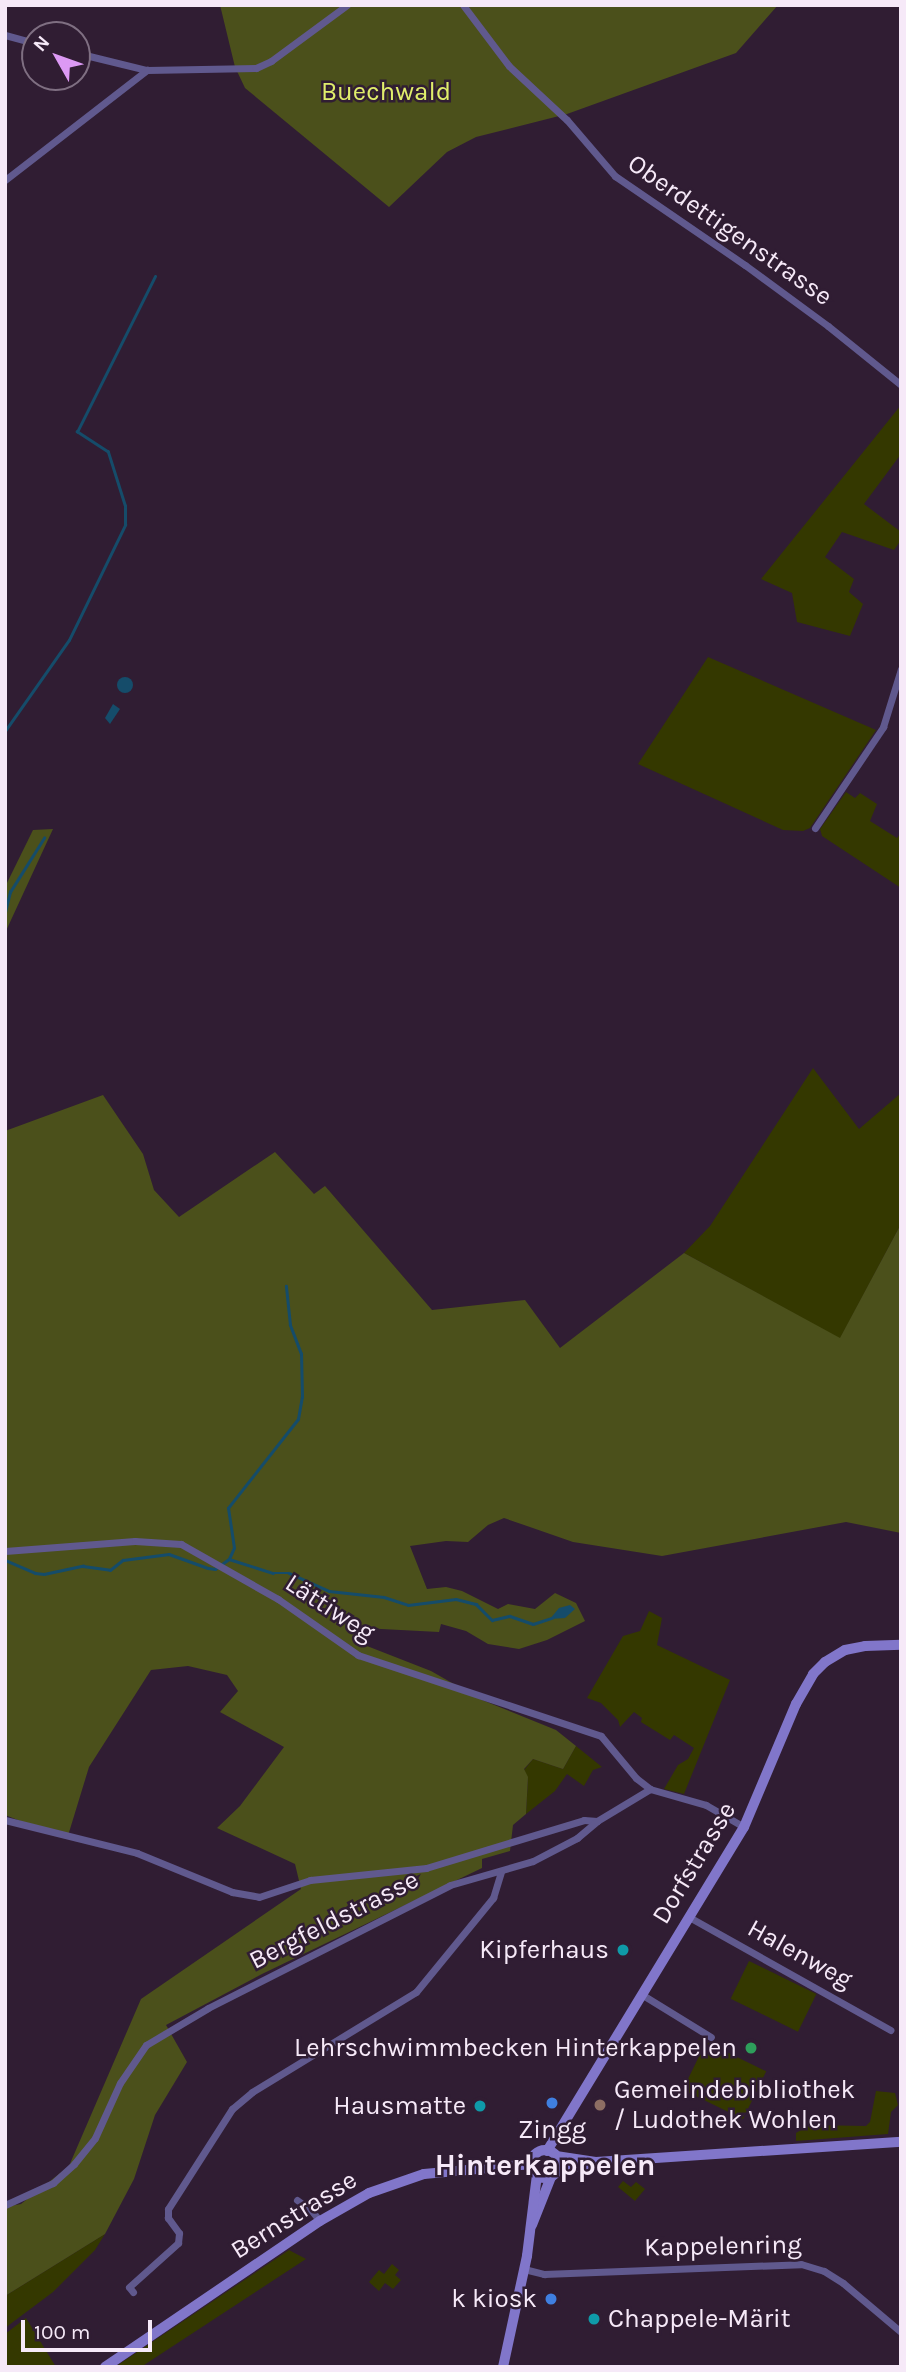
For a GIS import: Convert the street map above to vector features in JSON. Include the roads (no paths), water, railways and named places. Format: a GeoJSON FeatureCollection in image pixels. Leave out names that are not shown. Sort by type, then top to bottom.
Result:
{"type":"FeatureCollection","features":[{"type":"Feature","properties":{"kind":"main road","name":"Dorfstrasse"},"geometry":{"type":"LineString","coordinates":[[551,2153],[640,1994],[744,1827],[796,1704],[813,1674],[825,1662],[845,1650],[901,1644]]}},
{"type":"Feature","properties":{"kind":"main road"},"geometry":{"type":"LineString","coordinates":[[537,2175],[554,2174],[596,2162],[901,2142]]}},
{"type":"Feature","properties":{"kind":"main road"},"geometry":{"type":"LineString","coordinates":[[532,2225],[530,2214],[537,2175],[532,2164],[537,2153],[551,2153],[596,2162]]}},
{"type":"Feature","properties":{"kind":"main road"},"geometry":{"type":"LineString","coordinates":[[503,2367],[532,2225],[559,2164],[551,2153]]}},
{"type":"Feature","properties":{"kind":"main road","name":"Bernstrasse"},"geometry":{"type":"LineString","coordinates":[[105,2367],[320,2221],[369,2193],[409,2177],[441,2171],[532,2164]]}},
{"type":"Feature","properties":{"kind":"street"},"geometry":{"type":"LineString","coordinates":[[91,56],[147,70],[256,68],[326,24],[347,5]]}},
{"type":"Feature","properties":{"kind":"street","name":"Oberdettigenstrasse"},"geometry":{"type":"LineString","coordinates":[[463,5],[509,66],[567,120],[615,176],[746,265],[836,332],[901,385]]}},
{"type":"Feature","properties":{"kind":"street"},"geometry":{"type":"LineString","coordinates":[[5,180],[147,70]]}},
{"type":"Feature","properties":{"kind":"street"},"geometry":{"type":"LineString","coordinates":[[815,828],[883,727],[901,669]]}},
{"type":"Feature","properties":{"kind":"street","name":"Lättiweg"},"geometry":{"type":"LineString","coordinates":[[5,1552],[152,1540],[181,1544],[214,1560],[278,1599],[358,1655],[601,1736],[636,1778],[650,1790]]}},
{"type":"Feature","properties":{"kind":"street"},"geometry":{"type":"LineString","coordinates":[[650,1790],[706,1805],[744,1827]]}},
{"type":"Feature","properties":{"kind":"street","name":"Bergfeldstrasse"},"geometry":{"type":"LineString","coordinates":[[5,2205],[27,2198],[53,2183],[74,2164],[106,2119],[131,2065],[157,2036],[450,1885],[501,1871],[550,1852],[577,1838],[597,1821],[650,1790]]}},
{"type":"Feature","properties":{"kind":"street"},"geometry":{"type":"LineString","coordinates":[[5,1819],[136,1853],[232,1892],[258,1897],[310,1880],[426,1868],[584,1820],[597,1821]]}},
{"type":"Feature","properties":{"kind":"street"},"geometry":{"type":"LineString","coordinates":[[133,2292],[129,2287],[178,2243],[178,2234],[168,2218],[168,2209],[232,2109],[252,2092],[416,1992],[493,1898],[501,1871]]}},
{"type":"Feature","properties":{"kind":"street","name":"Halenweg"},"geometry":{"type":"LineString","coordinates":[[688,1917],[890,2029]]}},
{"type":"Feature","properties":{"kind":"street"},"geometry":{"type":"LineString","coordinates":[[640,1994],[710,2037]]}},
{"type":"Feature","properties":{"kind":"street"},"geometry":{"type":"LineString","coordinates":[[297,2200],[320,2221]]}},
{"type":"Feature","properties":{"kind":"street","name":"Kappelenring"},"geometry":{"type":"LineString","coordinates":[[524,2269],[544,2274],[801,2264],[824,2271],[843,2283],[901,2332]]}},
{"type":"Feature","properties":{"kind":"water"},"geometry":{"type":"Polygon","coordinates":[[[125,677],[131,679],[131,691],[125,693],[119,691],[117,685],[119,679],[125,677]]]}},
{"type":"Feature","properties":{"kind":"water"},"geometry":{"type":"Polygon","coordinates":[[[113,704],[120,709],[110,724],[105,718],[113,704]]]}},
{"type":"Feature","properties":{"kind":"water"},"geometry":{"type":"Polygon","coordinates":[[[570,1605],[575,1609],[565,1618],[550,1619],[559,1608],[570,1605]]]}},
{"type":"Feature","properties":{"kind":"waterway"},"geometry":{"type":"LineString","coordinates":[[5,731],[69,640],[125,525],[125,506],[108,452],[77,432],[155,276]]}},
{"type":"Feature","properties":{"kind":"waterway"},"geometry":{"type":"LineString","coordinates":[[5,912],[10,892],[44,838]]}},
{"type":"Feature","properties":{"kind":"waterway"},"geometry":{"type":"LineString","coordinates":[[229,1559],[234,1548],[228,1508],[298,1419],[302,1397],[301,1354],[290,1325],[286,1286]]}},
{"type":"Feature","properties":{"kind":"waterway"},"geometry":{"type":"LineString","coordinates":[[5,1560],[44,1574],[83,1566],[110,1570],[123,1560],[169,1554],[215,1569],[229,1559],[273,1573],[289,1573],[329,1591],[384,1597],[408,1605],[456,1599],[476,1604],[492,1620],[510,1616],[533,1624],[552,1618]]}},
{"type":"Feature","properties":{"kind":"place","name":"Kipferhaus"},"geometry":{"type":"Point","coordinates":[623,1950]}},
{"type":"Feature","properties":{"kind":"place","name":"Lehrschwimmbecken Hinterkappelen"},"geometry":{"type":"Point","coordinates":[751,2048]}},
{"type":"Feature","properties":{"kind":"place","name":"Zingg"},"geometry":{"type":"Point","coordinates":[552,2103]}},
{"type":"Feature","properties":{"kind":"place","name":"Gemeindebibliothek / Ludothek Wohlen"},"geometry":{"type":"Point","coordinates":[600,2105]}},
{"type":"Feature","properties":{"kind":"place","name":"Hausmatte"},"geometry":{"type":"Point","coordinates":[480,2106]}},
{"type":"Feature","properties":{"kind":"place","name":"k kiosk"},"geometry":{"type":"Point","coordinates":[551,2299]}},
{"type":"Feature","properties":{"kind":"place","name":"Chappele-Märit"},"geometry":{"type":"Point","coordinates":[594,2319]}},
{"type":"Feature","properties":{"kind":"district","name":"Hinterkappelen"},"geometry":{"type":"Point","coordinates":[545,2165]}},
{"type":"Feature","properties":{"kind":"park label","name":"Buechwald"},"geometry":{"type":"Point","coordinates":[386,92]}}]}
